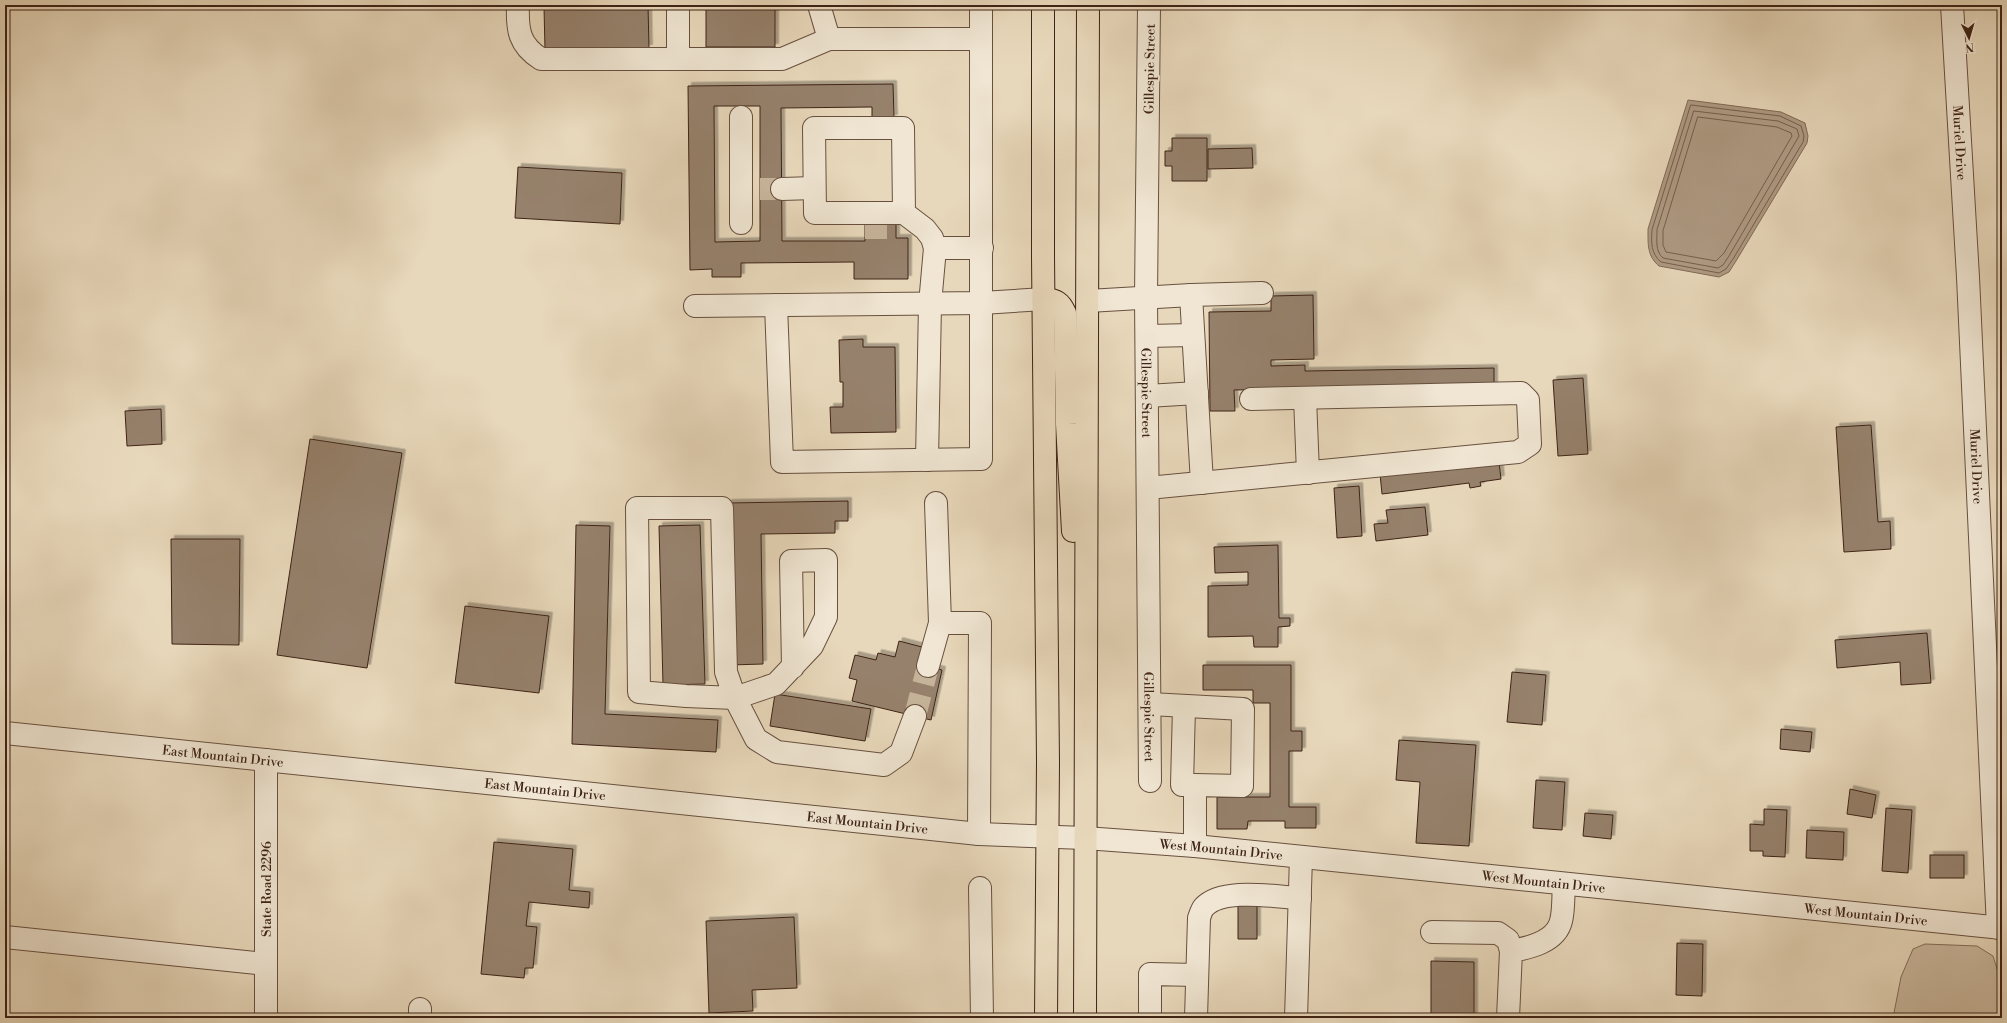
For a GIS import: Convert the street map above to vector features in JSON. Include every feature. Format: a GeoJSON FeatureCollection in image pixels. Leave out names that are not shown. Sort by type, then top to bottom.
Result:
{"type":"FeatureCollection","features":[{"type":"Feature","properties":{"kind":"highway"},"geometry":{"type":"LineString","coordinates":[[1043,5],[1048,836],[1046,1018]]}},
{"type":"Feature","properties":{"kind":"highway"},"geometry":{"type":"LineString","coordinates":[[1085,1018],[1088,5]]}},
{"type":"Feature","properties":{"kind":"highway"},"geometry":{"type":"LineString","coordinates":[[1044,299],[1054,300],[1061,304],[1065,313],[1072,513],[1077,586],[1085,630]]}},
{"type":"Feature","properties":{"kind":"street"},"geometry":{"type":"LineString","coordinates":[[518,5],[517,18],[521,41],[529,52],[541,59],[782,59],[829,39],[981,38]]}},
{"type":"Feature","properties":{"kind":"street"},"geometry":{"type":"LineString","coordinates":[[678,5],[678,58]]}},
{"type":"Feature","properties":{"kind":"street"},"geometry":{"type":"LineString","coordinates":[[819,5],[829,39]]}},
{"type":"Feature","properties":{"kind":"street"},"geometry":{"type":"LineString","coordinates":[[776,306],[782,462],[981,459],[981,5]]}},
{"type":"Feature","properties":{"kind":"street","name":"Gillespie Street"},"geometry":{"type":"LineString","coordinates":[[1149,5],[1146,296],[1150,781]]}},
{"type":"Feature","properties":{"kind":"street","name":"Muriel Drive"},"geometry":{"type":"LineString","coordinates":[[1952,5],[2000,928]]}},
{"type":"Feature","properties":{"kind":"street"},"geometry":{"type":"LineString","coordinates":[[741,117],[751,189],[741,223]]}},
{"type":"Feature","properties":{"kind":"street"},"geometry":{"type":"LineString","coordinates":[[903,220],[903,128],[814,128],[815,213],[848,213],[903,220],[925,229],[932,238],[935,248],[930,304],[927,460]]}},
{"type":"Feature","properties":{"kind":"street"},"geometry":{"type":"LineString","coordinates":[[782,190],[814,188]]}},
{"type":"Feature","properties":{"kind":"street"},"geometry":{"type":"LineString","coordinates":[[848,213],[853,224],[865,228]]}},
{"type":"Feature","properties":{"kind":"street"},"geometry":{"type":"LineString","coordinates":[[935,248],[982,248]]}},
{"type":"Feature","properties":{"kind":"street"},"geometry":{"type":"LineString","coordinates":[[1088,301],[1146,296],[1262,293]]}},
{"type":"Feature","properties":{"kind":"street"},"geometry":{"type":"LineString","coordinates":[[1191,295],[1202,483]]}},
{"type":"Feature","properties":{"kind":"street"},"geometry":{"type":"LineString","coordinates":[[695,306],[982,303],[1044,299]]}},
{"type":"Feature","properties":{"kind":"street"},"geometry":{"type":"LineString","coordinates":[[1147,336],[1193,335]]}},
{"type":"Feature","properties":{"kind":"street"},"geometry":{"type":"LineString","coordinates":[[1147,396],[1197,393]]}},
{"type":"Feature","properties":{"kind":"street"},"geometry":{"type":"LineString","coordinates":[[1148,488],[1518,452],[1530,444],[1528,400],[1521,393],[1251,399]]}},
{"type":"Feature","properties":{"kind":"street"},"geometry":{"type":"LineString","coordinates":[[1305,398],[1308,473]]}},
{"type":"Feature","properties":{"kind":"street"},"geometry":{"type":"LineString","coordinates":[[928,666],[940,623],[936,503]]}},
{"type":"Feature","properties":{"kind":"street"},"geometry":{"type":"LineString","coordinates":[[792,667],[776,684],[735,698],[639,692],[637,508],[722,508],[726,672],[735,698],[756,739],[777,752],[884,765],[901,753],[915,716]]}},
{"type":"Feature","properties":{"kind":"street"},"geometry":{"type":"LineString","coordinates":[[940,623],[980,624],[980,834]]}},
{"type":"Feature","properties":{"kind":"street"},"geometry":{"type":"LineString","coordinates":[[1150,704],[1243,709],[1242,786],[1182,785],[1184,707]]}},
{"type":"Feature","properties":{"kind":"street","name":"East Mountain Drive"},"geometry":{"type":"LineString","coordinates":[[5,733],[980,834],[1085,838]]}},
{"type":"Feature","properties":{"kind":"street","name":"State Road 2296"},"geometry":{"type":"LineString","coordinates":[[266,760],[266,1018]]}},
{"type":"Feature","properties":{"kind":"street"},"geometry":{"type":"LineString","coordinates":[[1195,785],[1195,846]]}},
{"type":"Feature","properties":{"kind":"street","name":"West Mountain Drive"},"geometry":{"type":"LineString","coordinates":[[1085,838],[1195,846],[2000,928]]}},
{"type":"Feature","properties":{"kind":"street"},"geometry":{"type":"LineString","coordinates":[[1296,1018],[1301,857]]}},
{"type":"Feature","properties":{"kind":"street"},"geometry":{"type":"LineString","coordinates":[[1511,951],[1539,944],[1555,933],[1561,921],[1564,884]]}},
{"type":"Feature","properties":{"kind":"street"},"geometry":{"type":"LineString","coordinates":[[980,888],[982,1018]]}},
{"type":"Feature","properties":{"kind":"street"},"geometry":{"type":"LineString","coordinates":[[1196,1018],[1199,918],[1204,907],[1215,900],[1235,894],[1300,898]]}},
{"type":"Feature","properties":{"kind":"street"},"geometry":{"type":"LineString","coordinates":[[1432,932],[1498,933],[1508,940],[1511,951],[1508,1018]]}},
{"type":"Feature","properties":{"kind":"street"},"geometry":{"type":"LineString","coordinates":[[5,937],[266,964]]}},
{"type":"Feature","properties":{"kind":"street"},"geometry":{"type":"LineString","coordinates":[[1150,1018],[1150,974],[1197,975]]}},
{"type":"Feature","properties":{"kind":"shaded area"},"geometry":{"type":"Polygon","coordinates":[[[1925,944],[1977,946],[1993,956],[1999,975],[2002,1018],[1893,1018],[1901,977],[1913,949],[1925,944]]]}},
{"type":"Feature","properties":{"kind":"water"},"geometry":{"type":"Polygon","coordinates":[[[1688,100],[1781,112],[1805,123],[1808,136],[1807,143],[1736,261],[1729,272],[1719,277],[1659,266],[1652,258],[1649,249],[1648,229],[1688,100]]]}},
{"type":"Feature","properties":{"kind":"building"},"geometry":{"type":"Polygon","coordinates":[[[706,5],[775,5],[775,47],[706,47],[706,5]]]}},
{"type":"Feature","properties":{"kind":"building"},"geometry":{"type":"Polygon","coordinates":[[[648,6],[649,48],[545,50],[544,7],[648,6]]]}},
{"type":"Feature","properties":{"kind":"building"},"geometry":{"type":"Polygon","coordinates":[[[893,84],[894,118],[872,119],[872,107],[781,108],[782,241],[865,241],[865,220],[896,220],[896,238],[908,238],[908,279],[854,279],[854,262],[741,263],[741,277],[712,277],[712,269],[690,270],[688,86],[893,84]],[[714,106],[715,242],[760,241],[760,106],[714,106]]]}},
{"type":"Feature","properties":{"kind":"building"},"geometry":{"type":"Polygon","coordinates":[[[1172,138],[1207,138],[1207,181],[1172,181],[1172,166],[1165,166],[1165,151],[1172,151],[1172,138]]]}},
{"type":"Feature","properties":{"kind":"building"},"geometry":{"type":"Polygon","coordinates":[[[1252,148],[1253,168],[1208,169],[1208,149],[1252,148]]]}},
{"type":"Feature","properties":{"kind":"building"},"geometry":{"type":"Polygon","coordinates":[[[518,167],[622,173],[620,224],[515,218],[518,167]]]}},
{"type":"Feature","properties":{"kind":"building"},"geometry":{"type":"Polygon","coordinates":[[[1313,295],[1314,359],[1271,360],[1271,366],[1305,365],[1305,371],[1494,368],[1494,386],[1234,390],[1235,411],[1210,411],[1209,312],[1271,311],[1271,296],[1313,295]]]}},
{"type":"Feature","properties":{"kind":"building"},"geometry":{"type":"Polygon","coordinates":[[[863,339],[863,347],[895,347],[896,432],[831,433],[830,407],[843,407],[843,382],[840,382],[839,340],[863,339]]]}},
{"type":"Feature","properties":{"kind":"building"},"geometry":{"type":"Polygon","coordinates":[[[1583,378],[1588,454],[1558,456],[1553,380],[1583,378]]]}},
{"type":"Feature","properties":{"kind":"building"},"geometry":{"type":"Polygon","coordinates":[[[161,409],[162,444],[127,446],[125,411],[161,409]]]}},
{"type":"Feature","properties":{"kind":"building"},"geometry":{"type":"Polygon","coordinates":[[[1871,425],[1878,522],[1890,521],[1891,549],[1844,552],[1836,427],[1871,425]]]}},
{"type":"Feature","properties":{"kind":"building"},"geometry":{"type":"Polygon","coordinates":[[[310,439],[402,453],[367,668],[277,655],[310,439]]]}},
{"type":"Feature","properties":{"kind":"building"},"geometry":{"type":"Polygon","coordinates":[[[1499,462],[1501,479],[1480,482],[1481,486],[1470,488],[1469,483],[1382,494],[1380,474],[1499,462]]]}},
{"type":"Feature","properties":{"kind":"building"},"geometry":{"type":"Polygon","coordinates":[[[1359,486],[1362,536],[1337,538],[1334,488],[1359,486]]]}},
{"type":"Feature","properties":{"kind":"building"},"geometry":{"type":"Polygon","coordinates":[[[848,501],[848,521],[835,521],[835,533],[761,534],[763,664],[730,665],[728,503],[848,501]]]}},
{"type":"Feature","properties":{"kind":"building"},"geometry":{"type":"Polygon","coordinates":[[[1425,507],[1428,535],[1376,541],[1374,524],[1388,523],[1386,510],[1425,507]]]}},
{"type":"Feature","properties":{"kind":"building"},"geometry":{"type":"Polygon","coordinates":[[[576,525],[610,526],[605,714],[718,720],[716,752],[572,744],[576,525]]]}},
{"type":"Feature","properties":{"kind":"building"},"geometry":{"type":"Polygon","coordinates":[[[700,525],[705,684],[663,685],[659,526],[700,525]]]}},
{"type":"Feature","properties":{"kind":"building"},"geometry":{"type":"Polygon","coordinates":[[[171,539],[240,539],[239,645],[172,644],[171,539]]]}},
{"type":"Feature","properties":{"kind":"building"},"geometry":{"type":"Polygon","coordinates":[[[1278,545],[1279,618],[1290,618],[1290,626],[1278,627],[1278,647],[1254,647],[1253,636],[1208,637],[1208,586],[1248,585],[1248,572],[1215,573],[1214,547],[1278,545]]]}},
{"type":"Feature","properties":{"kind":"building"},"geometry":{"type":"Polygon","coordinates":[[[465,606],[549,616],[539,693],[455,683],[465,606]]]}},
{"type":"Feature","properties":{"kind":"building"},"geometry":{"type":"Polygon","coordinates":[[[1927,633],[1931,683],[1901,685],[1900,662],[1837,668],[1835,640],[1927,633]]]}},
{"type":"Feature","properties":{"kind":"building"},"geometry":{"type":"Polygon","coordinates":[[[899,641],[922,647],[918,664],[942,670],[931,720],[852,701],[857,680],[849,678],[855,655],[876,660],[878,653],[895,657],[899,641]]]}},
{"type":"Feature","properties":{"kind":"building"},"geometry":{"type":"Polygon","coordinates":[[[1203,665],[1291,665],[1291,731],[1302,731],[1302,751],[1289,751],[1289,807],[1316,807],[1316,828],[1285,828],[1285,821],[1248,821],[1247,829],[1217,829],[1217,797],[1270,797],[1270,703],[1253,703],[1253,690],[1203,690],[1203,665]]]}},
{"type":"Feature","properties":{"kind":"building"},"geometry":{"type":"Polygon","coordinates":[[[1512,672],[1546,675],[1542,725],[1507,722],[1512,672]]]}},
{"type":"Feature","properties":{"kind":"building"},"geometry":{"type":"Polygon","coordinates":[[[775,694],[871,709],[865,741],[770,726],[775,694]]]}},
{"type":"Feature","properties":{"kind":"building"},"geometry":{"type":"Polygon","coordinates":[[[1781,729],[1812,732],[1810,752],[1780,749],[1781,729]]]}},
{"type":"Feature","properties":{"kind":"building"},"geometry":{"type":"Polygon","coordinates":[[[1399,740],[1476,745],[1469,846],[1416,843],[1420,782],[1396,780],[1399,740]]]}},
{"type":"Feature","properties":{"kind":"building"},"geometry":{"type":"Polygon","coordinates":[[[1536,780],[1565,782],[1562,830],[1533,828],[1536,780]]]}},
{"type":"Feature","properties":{"kind":"building"},"geometry":{"type":"Polygon","coordinates":[[[1850,789],[1876,795],[1872,818],[1847,814],[1850,789]]]}},
{"type":"Feature","properties":{"kind":"building"},"geometry":{"type":"Polygon","coordinates":[[[1886,808],[1912,810],[1908,873],[1882,871],[1886,808]]]}},
{"type":"Feature","properties":{"kind":"building"},"geometry":{"type":"Polygon","coordinates":[[[1764,809],[1787,810],[1785,857],[1763,856],[1763,851],[1750,851],[1750,824],[1764,825],[1764,809]]]}},
{"type":"Feature","properties":{"kind":"building"},"geometry":{"type":"Polygon","coordinates":[[[1585,813],[1613,815],[1611,839],[1583,836],[1585,813]]]}},
{"type":"Feature","properties":{"kind":"building"},"geometry":{"type":"Polygon","coordinates":[[[1807,830],[1844,832],[1843,860],[1806,858],[1807,830]]]}},
{"type":"Feature","properties":{"kind":"building"},"geometry":{"type":"Polygon","coordinates":[[[494,842],[573,849],[569,890],[590,892],[589,908],[529,902],[526,926],[537,927],[533,968],[525,968],[524,978],[481,974],[494,842]]]}},
{"type":"Feature","properties":{"kind":"building"},"geometry":{"type":"Polygon","coordinates":[[[1930,855],[1964,855],[1964,878],[1930,878],[1930,855]]]}},
{"type":"Feature","properties":{"kind":"building"},"geometry":{"type":"Polygon","coordinates":[[[1257,905],[1257,939],[1238,939],[1238,906],[1257,905]]]}},
{"type":"Feature","properties":{"kind":"building"},"geometry":{"type":"Polygon","coordinates":[[[794,917],[797,988],[752,990],[753,1011],[709,1013],[706,921],[794,917]]]}},
{"type":"Feature","properties":{"kind":"building"},"geometry":{"type":"Polygon","coordinates":[[[1677,943],[1703,944],[1702,996],[1676,995],[1677,943]]]}},
{"type":"Feature","properties":{"kind":"building"},"geometry":{"type":"Polygon","coordinates":[[[1431,961],[1474,962],[1474,1018],[1431,1018],[1431,961]]]}},
{"type":"Feature","properties":{"kind":"tunnel"},"geometry":{"type":"LineString","coordinates":[[760,189],[782,189]]}},
{"type":"Feature","properties":{"kind":"tunnel"},"geometry":{"type":"LineString","coordinates":[[865,228],[896,228]]}},
{"type":"Feature","properties":{"kind":"tunnel"},"geometry":{"type":"LineString","coordinates":[[915,716],[928,666]]}}]}
